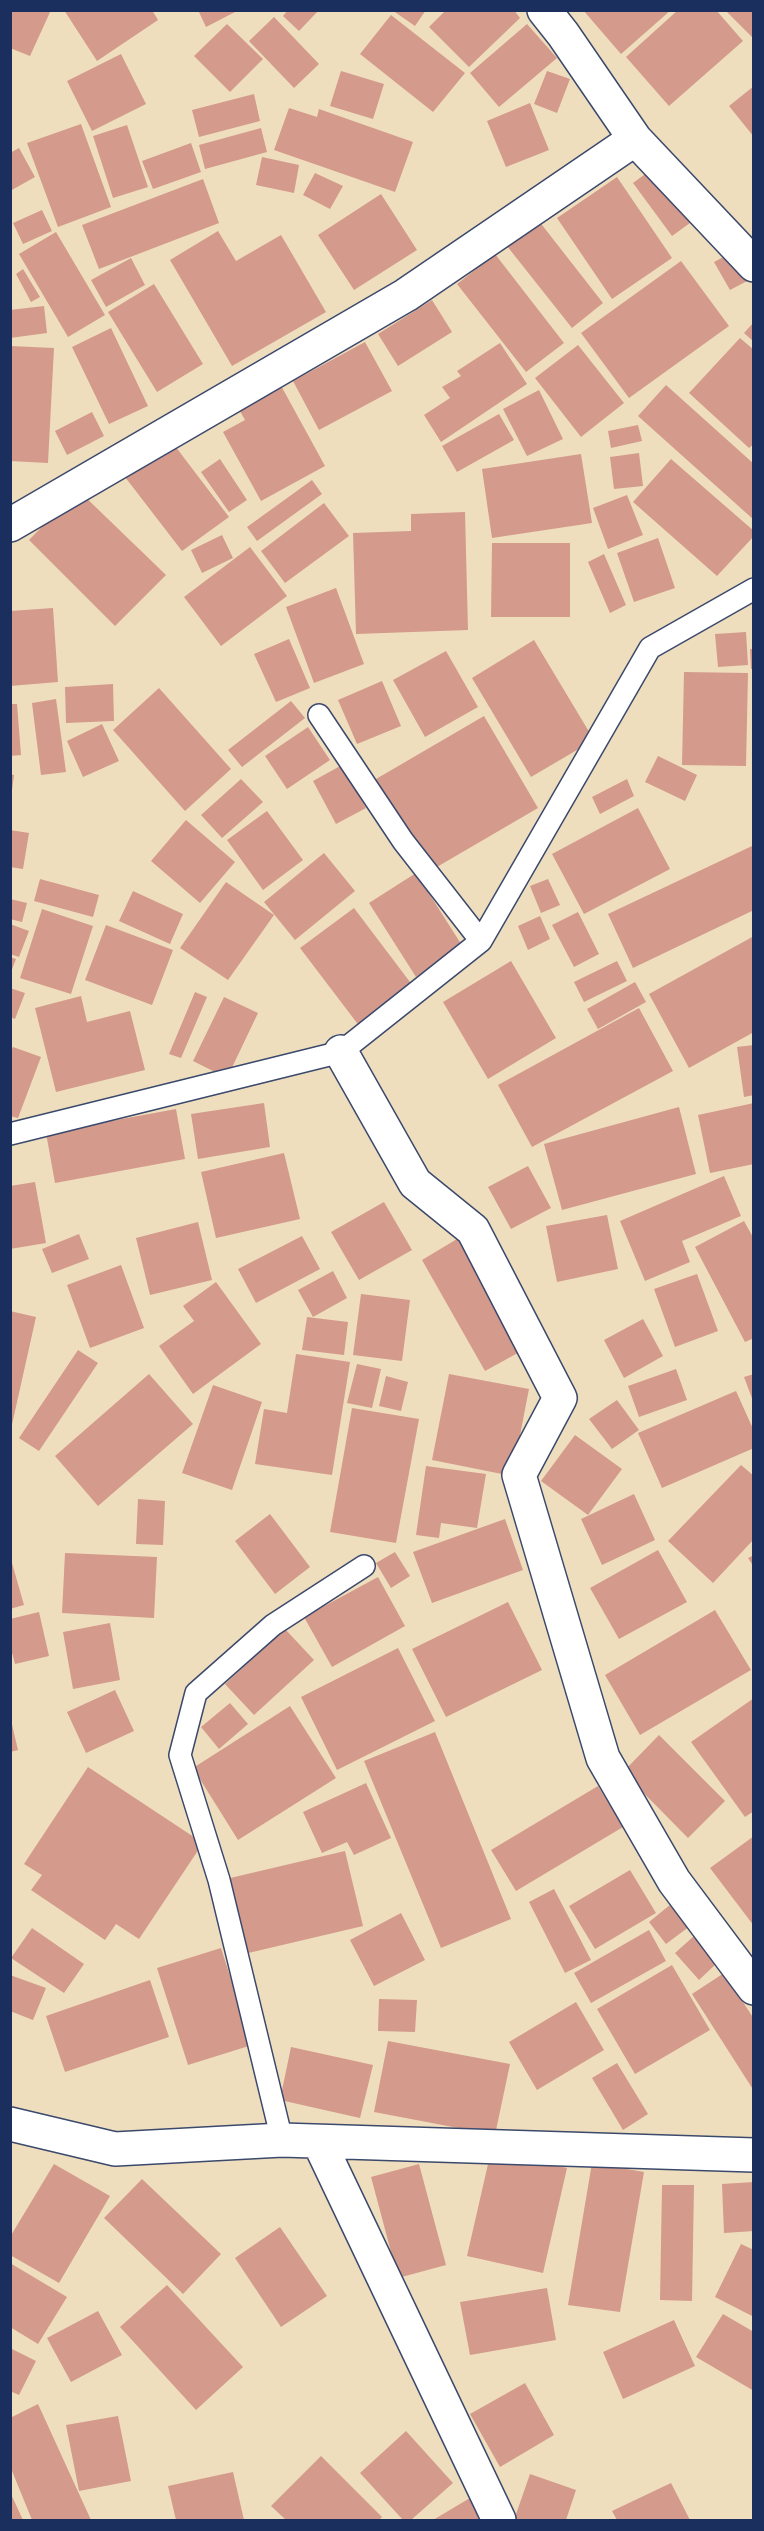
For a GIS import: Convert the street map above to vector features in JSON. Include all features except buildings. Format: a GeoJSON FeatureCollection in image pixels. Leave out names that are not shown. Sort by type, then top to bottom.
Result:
{"type":"FeatureCollection","features":[{"type":"Feature","properties":{"kind":"street"},"geometry":{"type":"LineString","coordinates":[[544,10],[563,34],[634,139],[753,265]]}},
{"type":"Feature","properties":{"kind":"street"},"geometry":{"type":"LineString","coordinates":[[10,525],[406,295],[634,139]]}},
{"type":"Feature","properties":{"kind":"street"},"geometry":{"type":"LineString","coordinates":[[341,1052],[415,1183],[473,1230],[560,1398],[519,1475],[603,1758],[674,1881],[753,1988]]}},
{"type":"Feature","properties":{"kind":"street"},"geometry":{"type":"LineString","coordinates":[[10,2124],[115,2149],[282,2140],[753,2156]]}},
{"type":"Feature","properties":{"kind":"street"},"geometry":{"type":"LineString","coordinates":[[319,2142],[499,2520]]}},
{"type":"Feature","properties":{"kind":"lane"},"geometry":{"type":"LineString","coordinates":[[10,1134],[341,1052],[481,942],[650,648],[753,589]]}},
{"type":"Feature","properties":{"kind":"lane"},"geometry":{"type":"LineString","coordinates":[[319,715],[403,841],[481,942]]}},
{"type":"Feature","properties":{"kind":"lane"},"geometry":{"type":"LineString","coordinates":[[282,2140],[219,1880],[180,1755],[196,1693],[273,1625],[364,1566]]}}]}
